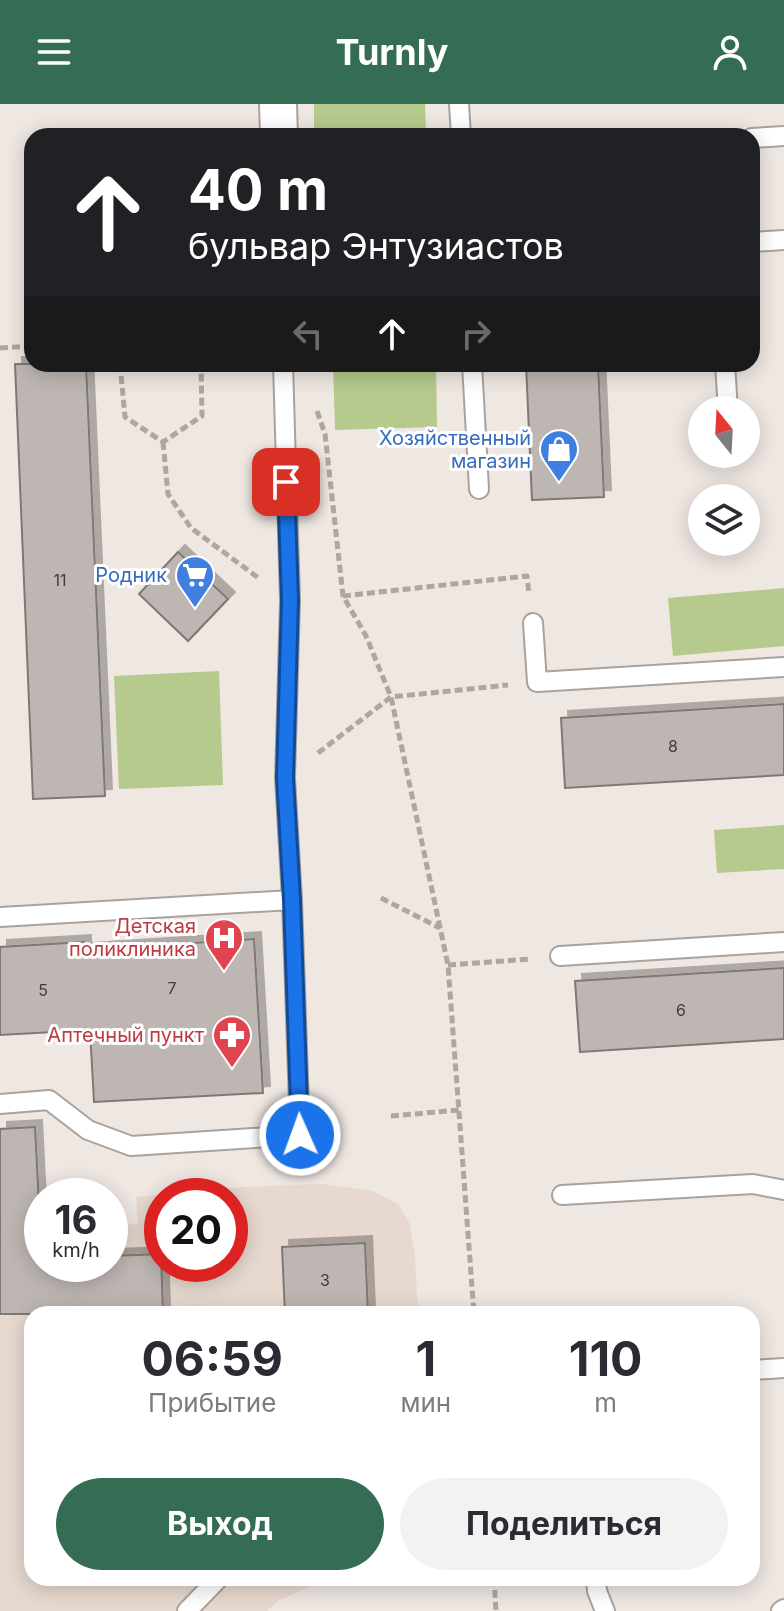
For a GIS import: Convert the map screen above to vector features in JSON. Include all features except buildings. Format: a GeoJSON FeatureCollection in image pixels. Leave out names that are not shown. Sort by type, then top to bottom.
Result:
{"type":"FeatureCollection","features":[{"type":"Feature","properties":{"kind":"street"},"geometry":{"type":"LineString","coordinates":[[278,104],[279,128]]}},
{"type":"Feature","properties":{"kind":"lane"},"geometry":{"type":"LineString","coordinates":[[459,104],[460,128]]}},
{"type":"Feature","properties":{"kind":"lane"},"geometry":{"type":"LineString","coordinates":[[760,138],[784,136]]}},
{"type":"Feature","properties":{"kind":"lane"},"geometry":{"type":"LineString","coordinates":[[760,242],[784,240]]}},
{"type":"Feature","properties":{"kind":"lane"},"geometry":{"type":"LineString","coordinates":[[0,1104],[49,1100],[88,1130],[131,1146],[300,1135],[285,778],[290,600],[283,372]]}},
{"type":"Feature","properties":{"kind":"lane"},"geometry":{"type":"LineString","coordinates":[[472,372],[479,489]]}},
{"type":"Feature","properties":{"kind":"lane"},"geometry":{"type":"LineString","coordinates":[[726,372],[727,396]]}},
{"type":"Feature","properties":{"kind":"lane"},"geometry":{"type":"LineString","coordinates":[[533,623],[537,682],[784,667]]}},
{"type":"Feature","properties":{"kind":"lane"},"geometry":{"type":"LineString","coordinates":[[0,917],[292,900]]}},
{"type":"Feature","properties":{"kind":"lane"},"geometry":{"type":"LineString","coordinates":[[560,956],[784,942]]}},
{"type":"Feature","properties":{"kind":"lane"},"geometry":{"type":"LineString","coordinates":[[562,1195],[753,1184],[784,1190]]}},
{"type":"Feature","properties":{"kind":"lane"},"geometry":{"type":"LineString","coordinates":[[760,1370],[784,1368]]}},
{"type":"Feature","properties":{"kind":"lane"},"geometry":{"type":"LineString","coordinates":[[187,1611],[211,1586]]}},
{"type":"Feature","properties":{"kind":"lane"},"geometry":{"type":"LineString","coordinates":[[597,1586],[605,1611]]}},
{"type":"Feature","properties":{"kind":"path"},"geometry":{"type":"LineString","coordinates":[[0,348],[24,346]]}},
{"type":"Feature","properties":{"kind":"path"},"geometry":{"type":"LineString","coordinates":[[121,372],[125,417],[163,442]]}},
{"type":"Feature","properties":{"kind":"path"},"geometry":{"type":"LineString","coordinates":[[163,442],[202,416],[201,372]]}},
{"type":"Feature","properties":{"kind":"path"},"geometry":{"type":"LineString","coordinates":[[313,399],[325,434],[343,596],[366,636],[391,697],[448,965],[473,1306]]}},
{"type":"Feature","properties":{"kind":"path"},"geometry":{"type":"LineString","coordinates":[[163,442],[168,494],[191,528],[290,600]]}},
{"type":"Feature","properties":{"kind":"path"},"geometry":{"type":"LineString","coordinates":[[343,596],[527,576]]}},
{"type":"Feature","properties":{"kind":"path"},"geometry":{"type":"LineString","coordinates":[[285,778],[391,697],[537,682]]}},
{"type":"Feature","properties":{"kind":"path"},"geometry":{"type":"LineString","coordinates":[[381,898],[440,928]]}},
{"type":"Feature","properties":{"kind":"path"},"geometry":{"type":"LineString","coordinates":[[448,965],[560,956]]}},
{"type":"Feature","properties":{"kind":"path"},"geometry":{"type":"LineString","coordinates":[[391,1116],[459,1110]]}},
{"type":"Feature","properties":{"kind":"path"},"geometry":{"type":"LineString","coordinates":[[494,1586],[496,1611]]}},
{"type":"Feature","properties":{"kind":"shaded area"},"geometry":{"type":"Polygon","coordinates":[[[0,1129],[24,1190],[24,1282],[128,1282],[128,1225],[138,1224],[136,1197],[144,1196],[144,1282],[248,1282],[248,1187],[323,1184],[373,1191],[398,1204],[409,1222],[415,1256],[418,1306],[24,1306],[24,1586],[311,1586],[278,1601],[267,1611],[0,1611],[0,1129]]]}},
{"type":"Feature","properties":{"kind":"green space"},"geometry":{"type":"Polygon","coordinates":[[[314,104],[425,104],[426,128],[314,128],[314,104]]]}},
{"type":"Feature","properties":{"kind":"green space"},"geometry":{"type":"Polygon","coordinates":[[[333,372],[436,372],[437,427],[335,430],[333,372]]]}},
{"type":"Feature","properties":{"kind":"green space"},"geometry":{"type":"Polygon","coordinates":[[[784,588],[784,646],[673,656],[668,598],[784,588]]]}},
{"type":"Feature","properties":{"kind":"green space"},"geometry":{"type":"Polygon","coordinates":[[[219,671],[223,785],[119,789],[114,676],[219,671]]]}},
{"type":"Feature","properties":{"kind":"green space"},"geometry":{"type":"Polygon","coordinates":[[[784,825],[784,869],[717,873],[714,830],[784,825]]]}},
{"type":"Feature","properties":{"kind":"place","name":"Хозяйственный магазин"},"geometry":{"type":"Point","coordinates":[559,483]}},
{"type":"Feature","properties":{"kind":"place","name":"Родник"},"geometry":{"type":"Point","coordinates":[195,609]}},
{"type":"Feature","properties":{"kind":"place","name":"Детская поликлиника"},"geometry":{"type":"Point","coordinates":[224,972]}},
{"type":"Feature","properties":{"kind":"place","name":"Аптечный пункт"},"geometry":{"type":"Point","coordinates":[232,1069]}},
{"type":"Feature","properties":{"kind":"route"},"geometry":{"type":"LineString","coordinates":[[286,482],[290,600],[285,778],[300,1135]]}}]}
